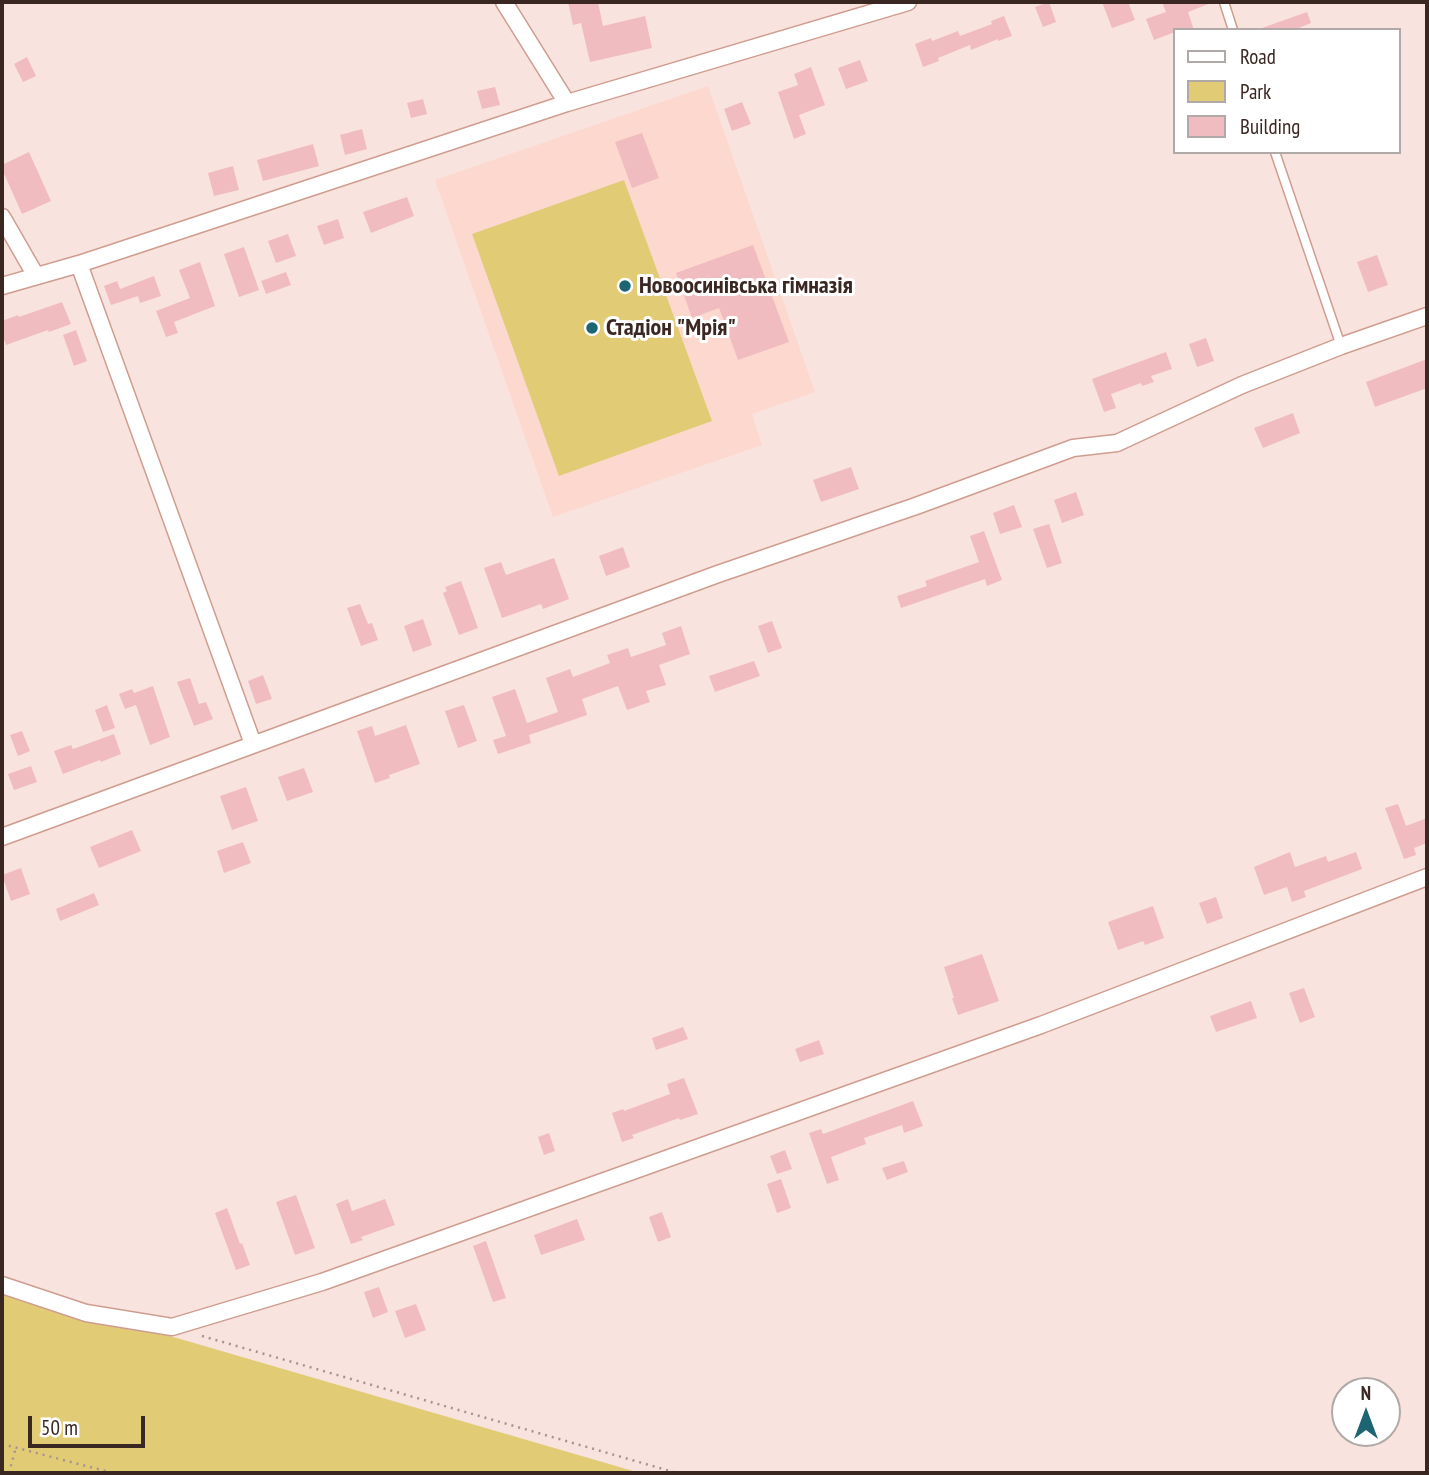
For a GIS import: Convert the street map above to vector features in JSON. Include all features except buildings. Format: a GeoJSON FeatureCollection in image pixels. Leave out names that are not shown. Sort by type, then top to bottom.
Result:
{"type":"FeatureCollection","features":[{"type":"Feature","properties":{"kind":"street"},"geometry":{"type":"LineString","coordinates":[[504,2],[567,103]]}},
{"type":"Feature","properties":{"kind":"street"},"geometry":{"type":"LineString","coordinates":[[2,286],[79,264],[567,103],[908,2]]}},
{"type":"Feature","properties":{"kind":"street"},"geometry":{"type":"LineString","coordinates":[[2,217],[36,276]]}},
{"type":"Feature","properties":{"kind":"street"},"geometry":{"type":"LineString","coordinates":[[79,264],[253,744]]}},
{"type":"Feature","properties":{"kind":"street"},"geometry":{"type":"LineString","coordinates":[[2,837],[718,573],[916,506],[1073,448],[1117,443],[1242,385],[1427,316]]}},
{"type":"Feature","properties":{"kind":"street"},"geometry":{"type":"LineString","coordinates":[[2,1285],[86,1313],[172,1327],[322,1282],[1041,1025],[1427,877]]}},
{"type":"Feature","properties":{"kind":"lane"},"geometry":{"type":"LineString","coordinates":[[1224,2],[1232,28]]}},
{"type":"Feature","properties":{"kind":"lane"},"geometry":{"type":"LineString","coordinates":[[1276,154],[1341,346]]}},
{"type":"Feature","properties":{"kind":"path"},"geometry":{"type":"LineString","coordinates":[[198,1335],[677,1473]]}},
{"type":"Feature","properties":{"kind":"path"},"geometry":{"type":"LineString","coordinates":[[2,1444],[113,1473]]}},
{"type":"Feature","properties":{"kind":"path"},"geometry":{"type":"LineString","coordinates":[[9,1473],[16,1447]]}},
{"type":"Feature","properties":{"kind":"shaded area","name":"Новоосинівська гімназія"},"geometry":{"type":"Polygon","coordinates":[[[708,86],[815,392],[752,414],[762,445],[553,517],[435,180],[708,86]]]}},
{"type":"Feature","properties":{"kind":"green space","name":"Стадіон \"Мрія\""},"geometry":{"type":"Polygon","coordinates":[[[624,180],[712,421],[559,476],[472,234],[624,180]]]}},
{"type":"Feature","properties":{"kind":"green space"},"geometry":{"type":"Polygon","coordinates":[[[2,1287],[640,1473],[2,1473],[2,1287]]]}},
{"type":"Feature","properties":{"kind":"place","name":"Новоосинівська гімназія"},"geometry":{"type":"Point","coordinates":[625,286]}},
{"type":"Feature","properties":{"kind":"place","name":"Стадіон \"Мрія\""},"geometry":{"type":"Point","coordinates":[592,328]}}]}
